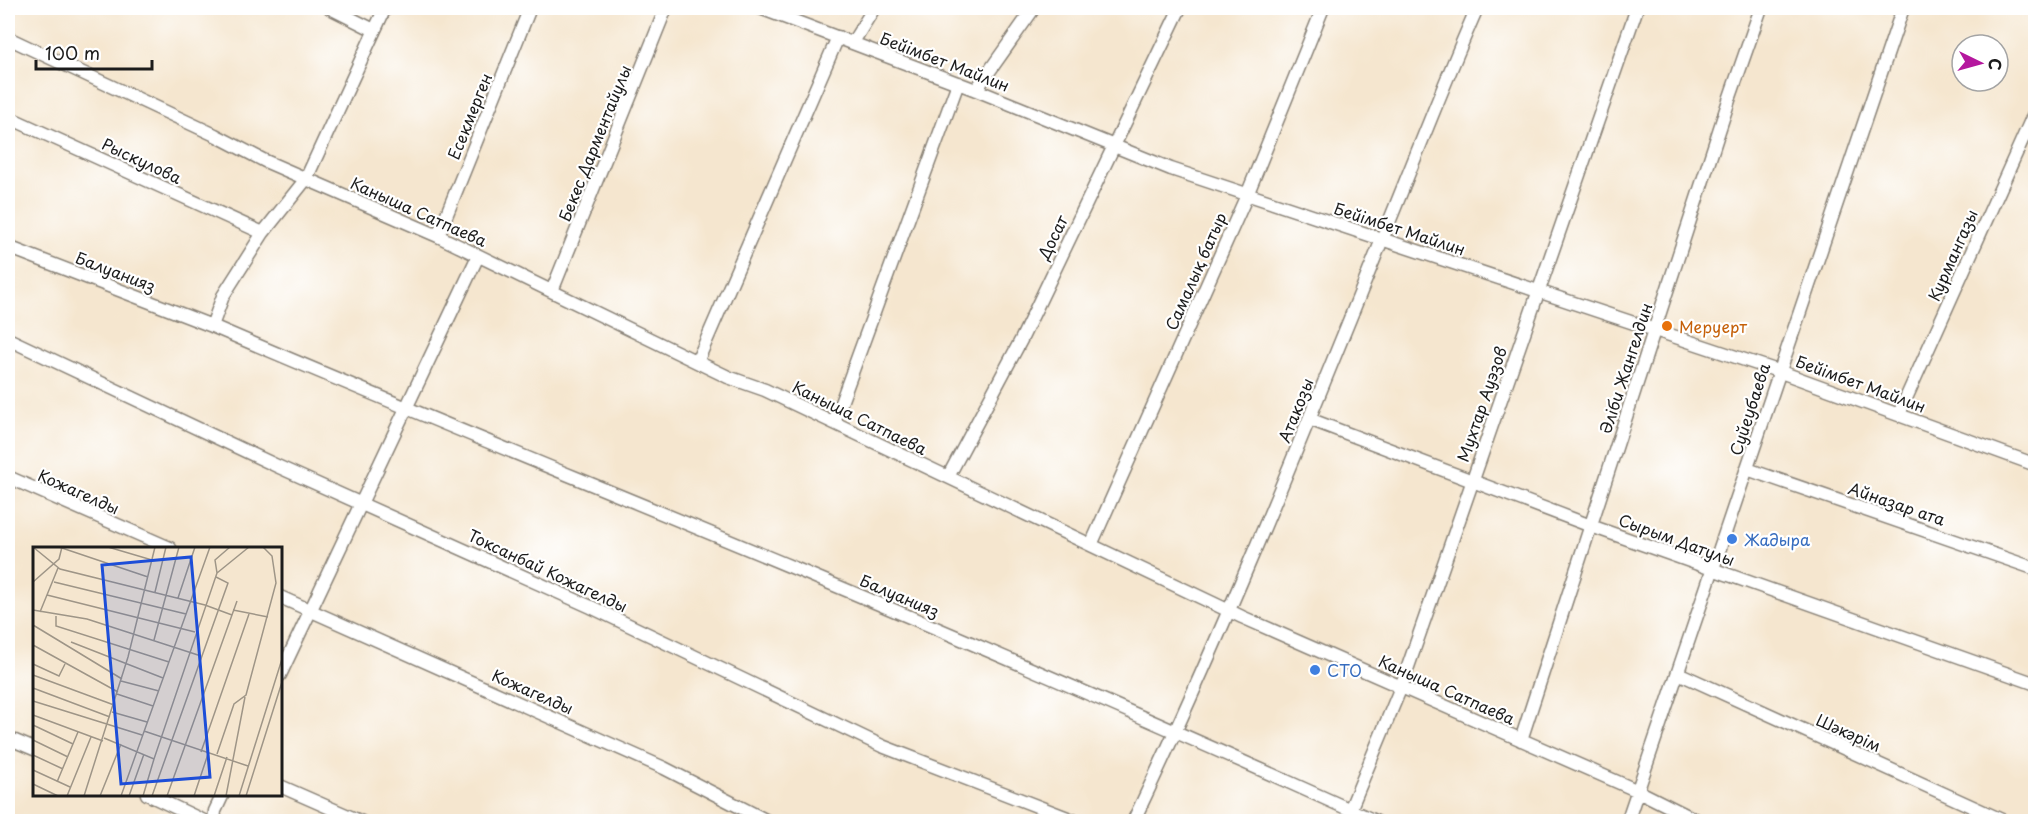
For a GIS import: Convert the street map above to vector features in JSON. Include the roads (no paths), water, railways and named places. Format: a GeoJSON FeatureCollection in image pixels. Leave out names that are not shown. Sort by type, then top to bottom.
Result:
{"type":"FeatureCollection","features":[{"type":"Feature","properties":{"kind":"street"},"geometry":{"type":"LineString","coordinates":[[330,8],[374,30]]}},
{"type":"Feature","properties":{"kind":"street"},"geometry":{"type":"LineString","coordinates":[[212,326],[223,296],[262,233],[306,179],[385,8]]}},
{"type":"Feature","properties":{"kind":"street","name":"Eсекмерген"},"geometry":{"type":"LineString","coordinates":[[438,236],[530,8]]}},
{"type":"Feature","properties":{"kind":"street","name":"Бекес Дарментайулы"},"geometry":{"type":"LineString","coordinates":[[552,291],[666,8]]}},
{"type":"Feature","properties":{"kind":"street","name":"Бейімбет Майлин"},"geometry":{"type":"LineString","coordinates":[[760,8],[976,90],[1171,169],[1654,331],[1778,370],[2036,465]]}},
{"type":"Feature","properties":{"kind":"street"},"geometry":{"type":"LineString","coordinates":[[853,42],[873,8]]}},
{"type":"Feature","properties":{"kind":"street"},"geometry":{"type":"LineString","coordinates":[[976,90],[1034,8]]}},
{"type":"Feature","properties":{"kind":"street","name":"Досат"},"geometry":{"type":"LineString","coordinates":[[948,477],[1021,340],[1180,8]]}},
{"type":"Feature","properties":{"kind":"street","name":"Самалық батыр"},"geometry":{"type":"LineString","coordinates":[[1090,545],[1247,195],[1323,8]]}},
{"type":"Feature","properties":{"kind":"street","name":"Атакозы"},"geometry":{"type":"LineString","coordinates":[[1133,822],[1229,611],[1445,81],[1477,8]]}},
{"type":"Feature","properties":{"kind":"street","name":"Мухтар Ауэзов"},"geometry":{"type":"LineString","coordinates":[[1350,810],[1401,687],[1637,8]]}},
{"type":"Feature","properties":{"kind":"street","name":"Әліби Жангелдин"},"geometry":{"type":"LineString","coordinates":[[1521,740],[1761,8]]}},
{"type":"Feature","properties":{"kind":"street","name":"Суйеубаева"},"geometry":{"type":"LineString","coordinates":[[1627,822],[1747,469],[1778,370],[1903,8]]}},
{"type":"Feature","properties":{"kind":"street"},"geometry":{"type":"LineString","coordinates":[[697,362],[838,37]]}},
{"type":"Feature","properties":{"kind":"street","name":"Каныша Сатпаева"},"geometry":{"type":"LineString","coordinates":[[8,38],[215,135],[265,161],[438,236],[728,377],[765,390],[834,422],[1229,611],[1638,791],[1700,822]]}},
{"type":"Feature","properties":{"kind":"street"},"geometry":{"type":"LineString","coordinates":[[834,422],[958,83]]}},
{"type":"Feature","properties":{"kind":"street","name":"Курмангазы"},"geometry":{"type":"LineString","coordinates":[[1899,414],[2036,109]]}},
{"type":"Feature","properties":{"kind":"street","name":"Рыскулова"},"geometry":{"type":"LineString","coordinates":[[8,117],[262,233]]}},
{"type":"Feature","properties":{"kind":"street","name":"Балуанияз"},"geometry":{"type":"LineString","coordinates":[[8,247],[212,326],[793,568],[1176,731],[1377,822]]}},
{"type":"Feature","properties":{"kind":"street"},"geometry":{"type":"LineString","coordinates":[[282,671],[478,256]]}},
{"type":"Feature","properties":{"kind":"street","name":"Токсанбай Кожагелды"},"geometry":{"type":"LineString","coordinates":[[8,339],[266,461],[591,607],[882,746],[1078,822]]}},
{"type":"Feature","properties":{"kind":"street","name":"Сырым Датулы"},"geometry":{"type":"LineString","coordinates":[[1309,419],[1591,526],[2036,684]]}},
{"type":"Feature","properties":{"kind":"street","name":"Айназар ата"},"geometry":{"type":"LineString","coordinates":[[1747,469],[2036,569]]}},
{"type":"Feature","properties":{"kind":"street","name":"Кожагелды"},"geometry":{"type":"LineString","coordinates":[[8,477],[166,547]]}},
{"type":"Feature","properties":{"kind":"street","name":"Кожагелды"},"geometry":{"type":"LineString","coordinates":[[282,598],[664,768],[769,822]]}},
{"type":"Feature","properties":{"kind":"street","name":"Шәкәрім"},"geometry":{"type":"LineString","coordinates":[[1678,673],[2006,822]]}},
{"type":"Feature","properties":{"kind":"street"},"geometry":{"type":"LineString","coordinates":[[8,738],[33,749]]}},
{"type":"Feature","properties":{"kind":"street"},"geometry":{"type":"LineString","coordinates":[[282,787],[362,822]]}},
{"type":"Feature","properties":{"kind":"street"},"geometry":{"type":"LineString","coordinates":[[150,796],[181,808],[206,822]]}},
{"type":"Feature","properties":{"kind":"street"},"geometry":{"type":"LineString","coordinates":[[214,822],[215,812],[223,796]]}},
{"type":"Feature","properties":{"kind":"place","name":"Меруерт"},"geometry":{"type":"Point","coordinates":[1667,326]}},
{"type":"Feature","properties":{"kind":"place","name":"Жадыра"},"geometry":{"type":"Point","coordinates":[1732,539]}},
{"type":"Feature","properties":{"kind":"place","name":"CTO"},"geometry":{"type":"Point","coordinates":[1315,670]}}]}
